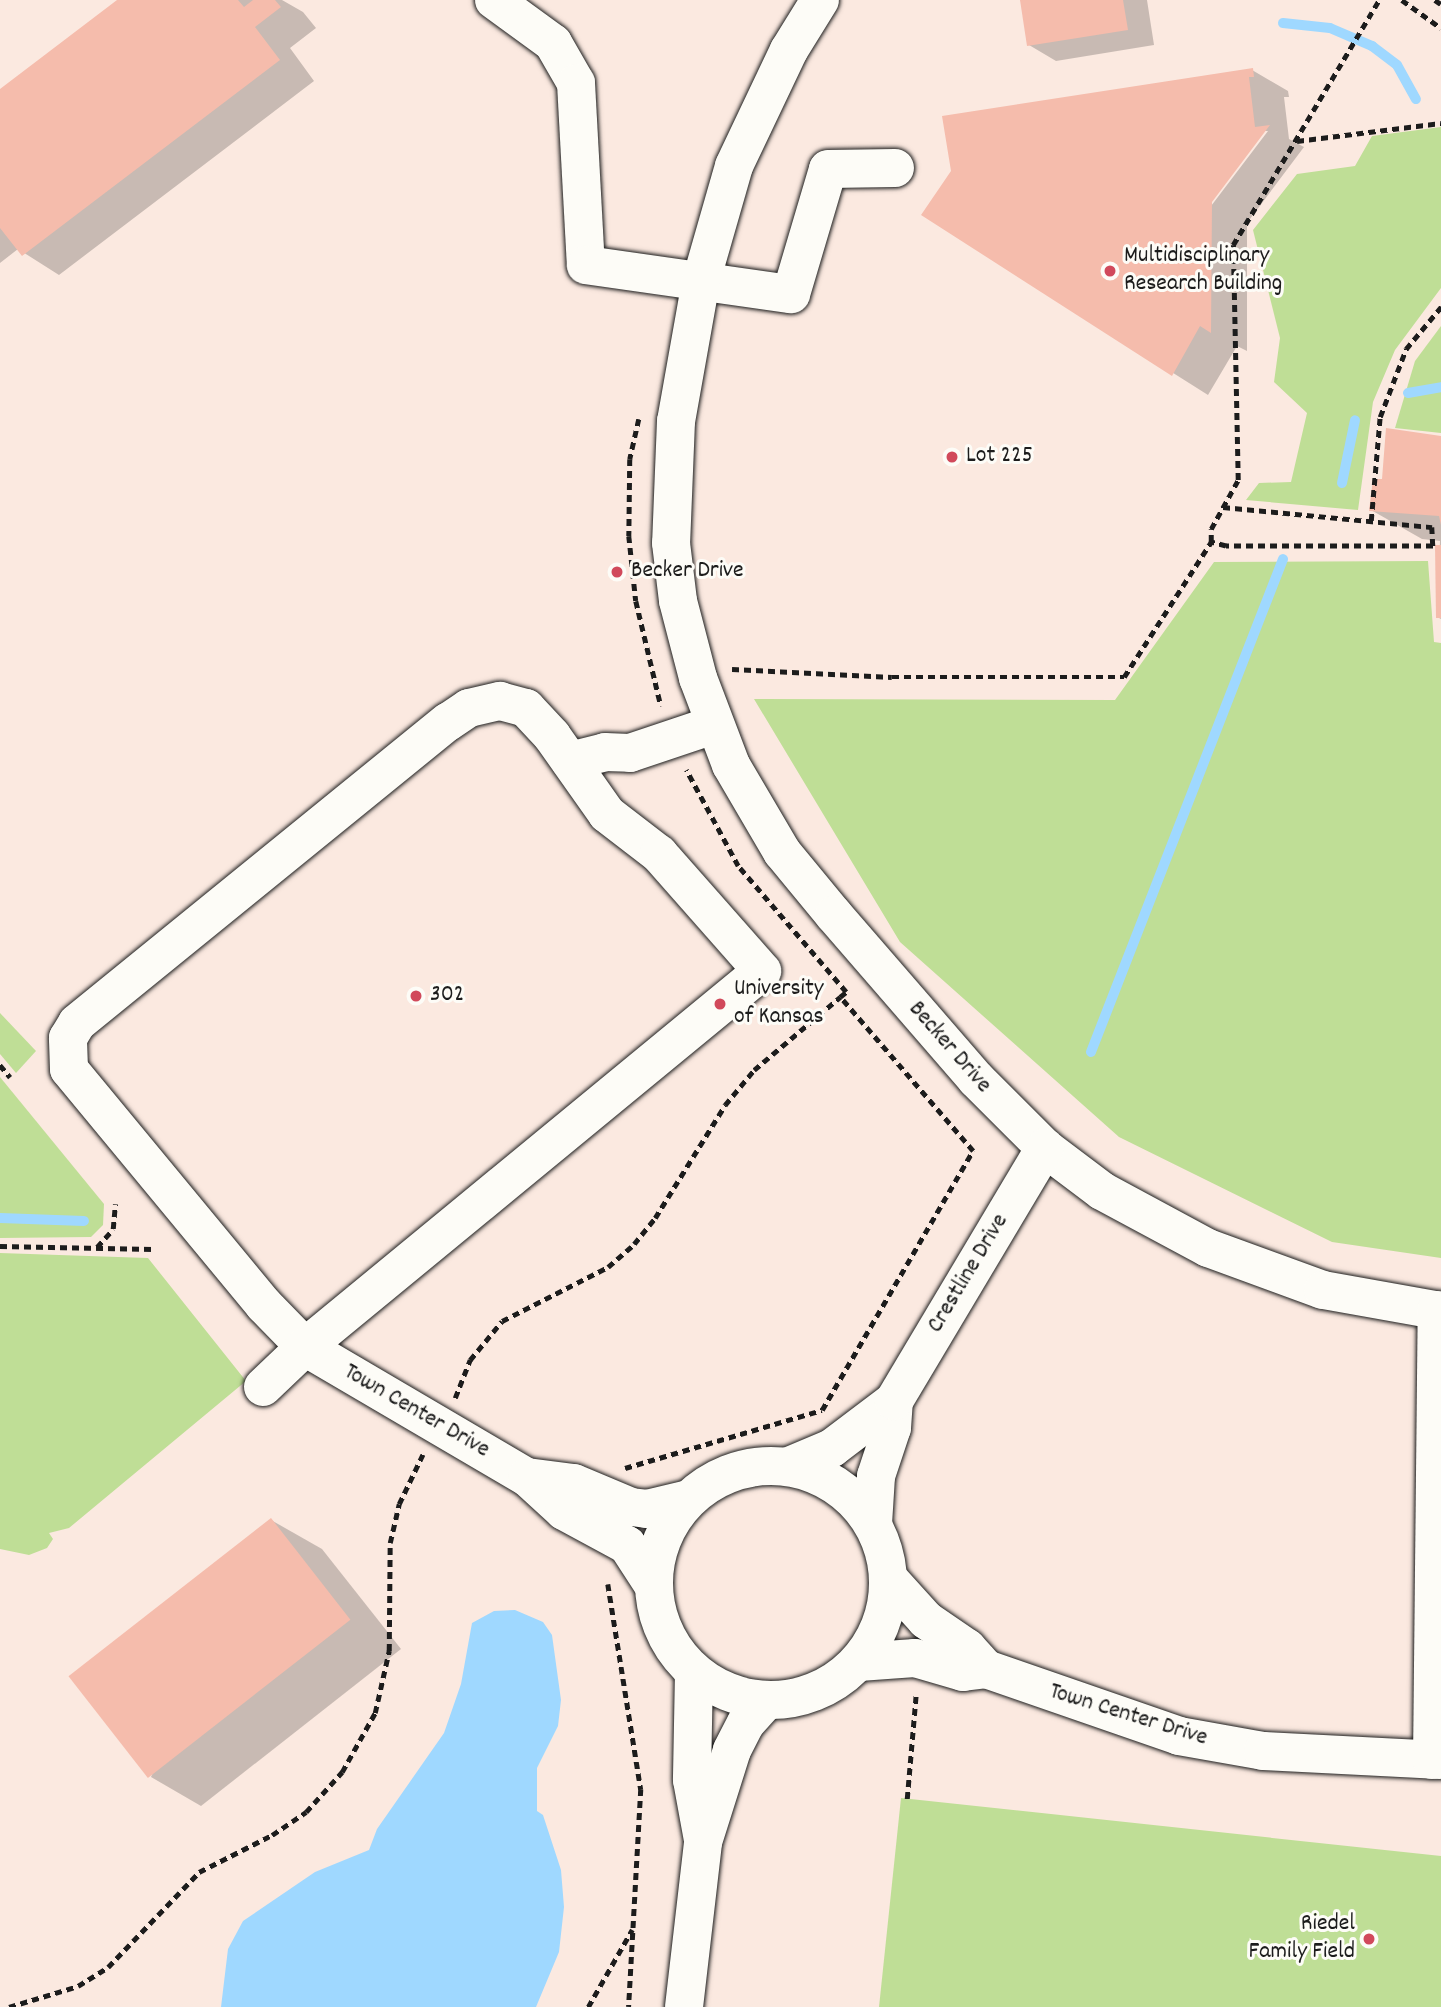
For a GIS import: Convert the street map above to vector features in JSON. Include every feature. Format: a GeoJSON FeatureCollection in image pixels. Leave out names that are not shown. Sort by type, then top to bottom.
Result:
{"type":"FeatureCollection","features":[{"type":"Feature","properties":{"kind":"street"},"geometry":{"type":"LineString","coordinates":[[494,0],[553,43],[576,83],[586,265],[791,293],[828,169],[895,168]]}},
{"type":"Feature","properties":{"kind":"street","name":"Becker Drive"},"geometry":{"type":"LineString","coordinates":[[820,0],[789,50],[734,166],[701,281],[676,421],[671,543],[687,644],[712,700],[752,805],[782,852],[976,1079],[1045,1148],[1102,1191],[1218,1253],[1322,1290],[1439,1310]]}},
{"type":"Feature","properties":{"kind":"street"},"geometry":{"type":"LineString","coordinates":[[588,756],[621,733],[712,700]]}},
{"type":"Feature","properties":{"kind":"street","name":"Town Center Drive"},"geometry":{"type":"LineString","coordinates":[[305,1347],[762,971],[659,854],[607,814],[588,756],[526,708],[500,701],[470,708],[77,1023],[68,1038],[69,1069],[264,1305],[305,1347],[527,1477],[564,1511],[627,1545],[653,1585]]}},
{"type":"Feature","properties":{"kind":"street","name":"Crestline Drive"},"geometry":{"type":"LineString","coordinates":[[789,1466],[832,1448],[894,1401],[1045,1148]]}},
{"type":"Feature","properties":{"kind":"street"},"geometry":{"type":"LineString","coordinates":[[1437,1760],[1439,1310]]}},
{"type":"Feature","properties":{"kind":"street"},"geometry":{"type":"LineString","coordinates":[[263,1387],[305,1347]]}},
{"type":"Feature","properties":{"kind":"street","name":"Crestline Drive"},"geometry":{"type":"LineString","coordinates":[[873,1524],[876,1476],[892,1428],[894,1401]]}},
{"type":"Feature","properties":{"kind":"street"},"geometry":{"type":"LineString","coordinates":[[789,1466],[837,1486],[873,1524],[885,1550],[889,1579],[886,1608],[876,1637],[859,1662],[832,1683],[801,1697],[767,1700],[716,1687],[694,1672],[664,1632],[653,1585],[662,1538],[689,1499],[735,1471],[789,1466]]}},
{"type":"Feature","properties":{"kind":"street","name":"Town Center Drive"},"geometry":{"type":"LineString","coordinates":[[527,1477],[575,1483],[631,1507],[647,1509],[689,1499]]}},
{"type":"Feature","properties":{"kind":"street","name":"Town Center Drive"},"geometry":{"type":"LineString","coordinates":[[889,1579],[926,1620],[967,1648],[986,1669]]}},
{"type":"Feature","properties":{"kind":"street","name":"Town Center Drive"},"geometry":{"type":"LineString","coordinates":[[859,1662],[915,1658],[963,1672],[986,1669],[1179,1736],[1263,1751],[1437,1760]]}},
{"type":"Feature","properties":{"kind":"street"},"geometry":{"type":"LineString","coordinates":[[694,1672],[692,1780],[704,1842]]}},
{"type":"Feature","properties":{"kind":"street"},"geometry":{"type":"LineString","coordinates":[[684,2007],[704,1842],[732,1750],[746,1723],[767,1700]]}},
{"type":"Feature","properties":{"kind":"path"},"geometry":{"type":"LineString","coordinates":[[712,700],[743,668],[892,677],[1124,677],[1211,542],[1211,529],[1238,480],[1233,244],[1297,141],[1338,64],[1379,0]]}},
{"type":"Feature","properties":{"kind":"path"},"geometry":{"type":"LineString","coordinates":[[1402,0],[1441,28]]}},
{"type":"Feature","properties":{"kind":"path"},"geometry":{"type":"LineString","coordinates":[[1435,0],[1441,4]]}},
{"type":"Feature","properties":{"kind":"path"},"geometry":{"type":"LineString","coordinates":[[1297,141],[1441,123]]}},
{"type":"Feature","properties":{"kind":"path"},"geometry":{"type":"LineString","coordinates":[[1371,521],[1380,417],[1406,349],[1441,307]]}},
{"type":"Feature","properties":{"kind":"path"},"geometry":{"type":"LineString","coordinates":[[1211,542],[1226,546],[1433,546],[1432,527],[1223,507]]}},
{"type":"Feature","properties":{"kind":"path"},"geometry":{"type":"LineString","coordinates":[[450,1409],[485,1336],[502,1321],[608,1267],[634,1244],[655,1218],[725,1105],[754,1070],[840,997]]}},
{"type":"Feature","properties":{"kind":"path"},"geometry":{"type":"LineString","coordinates":[[0,1065],[10,1077]]}},
{"type":"Feature","properties":{"kind":"path"},"geometry":{"type":"LineString","coordinates":[[618,1479],[633,1464],[822,1410],[973,1152]]}},
{"type":"Feature","properties":{"kind":"path"},"geometry":{"type":"LineString","coordinates":[[97,1248],[113,1229],[115,1204]]}},
{"type":"Feature","properties":{"kind":"path"},"geometry":{"type":"LineString","coordinates":[[0,1245],[153,1249]]}},
{"type":"Feature","properties":{"kind":"path"},"geometry":{"type":"LineString","coordinates":[[9,2007],[78,1986],[108,1967],[199,1872],[295,1820],[342,1772],[375,1713],[389,1651],[390,1543],[400,1504],[428,1447]]}},
{"type":"Feature","properties":{"kind":"path"},"geometry":{"type":"LineString","coordinates":[[604,1575],[615,1608],[639,1765],[642,1831],[628,2007]]}},
{"type":"Feature","properties":{"kind":"path"},"geometry":{"type":"LineString","coordinates":[[907,1799],[917,1685]]}},
{"type":"Feature","properties":{"kind":"path"},"geometry":{"type":"LineString","coordinates":[[588,2007],[634,1926]]}},
{"type":"Feature","properties":{"kind":"shaded area","name":"University of Kansas"},"geometry":{"type":"Polygon","coordinates":[[[0,0],[1441,0],[1441,2007],[0,2007],[0,0]]]}},
{"type":"Feature","properties":{"kind":"green space"},"geometry":{"type":"Polygon","coordinates":[[[1441,127],[1441,288],[1395,350],[1373,402],[1358,510],[1246,500],[1259,483],[1291,482],[1307,413],[1274,382],[1280,338],[1253,230],[1297,174],[1355,166],[1372,136],[1441,127]]]}},
{"type":"Feature","properties":{"kind":"green space"},"geometry":{"type":"Polygon","coordinates":[[[1441,326],[1441,433],[1395,428],[1415,361],[1441,326]]]}},
{"type":"Feature","properties":{"kind":"green space"},"geometry":{"type":"Polygon","coordinates":[[[1428,561],[1434,642],[1441,643],[1441,1258],[1332,1242],[1119,1137],[900,942],[754,699],[1115,700],[1214,562],[1428,561]]]}},
{"type":"Feature","properties":{"kind":"green space"},"geometry":{"type":"Polygon","coordinates":[[[0,1013],[36,1051],[16,1073],[0,1054],[0,1013]]]}},
{"type":"Feature","properties":{"kind":"green space"},"geometry":{"type":"Polygon","coordinates":[[[0,1077],[104,1204],[103,1225],[91,1237],[0,1238],[0,1077]]]}},
{"type":"Feature","properties":{"kind":"green space"},"geometry":{"type":"Polygon","coordinates":[[[0,1253],[148,1258],[246,1381],[69,1528],[49,1533],[53,1539],[47,1548],[29,1555],[0,1549],[0,1253]]]}},
{"type":"Feature","properties":{"kind":"green space"},"geometry":{"type":"Polygon","coordinates":[[[901,1798],[1441,1856],[1441,2007],[879,2007],[901,1798]]]}},
{"type":"Feature","properties":{"kind":"water"},"geometry":{"type":"Polygon","coordinates":[[[515,1610],[543,1622],[552,1635],[561,1700],[558,1726],[537,1768],[537,1811],[543,1815],[561,1870],[564,1907],[559,1952],[536,2007],[221,2007],[228,1949],[243,1921],[315,1872],[369,1850],[377,1829],[444,1733],[461,1684],[472,1623],[494,1611],[515,1610]]]}},
{"type":"Feature","properties":{"kind":"building"},"geometry":{"type":"Polygon","coordinates":[[[117,0],[238,0],[244,7],[253,0],[275,0],[281,7],[255,27],[280,60],[22,256],[0,228],[0,89],[117,0]]]}},
{"type":"Feature","properties":{"kind":"building"},"geometry":{"type":"Polygon","coordinates":[[[1020,0],[1123,0],[1128,30],[1027,46],[1020,0]]]}},
{"type":"Feature","properties":{"kind":"building","name":"Multidisciplinary Research Building"},"geometry":{"type":"Polygon","coordinates":[[[1253,68],[1254,77],[1249,77],[1255,127],[1270,125],[1212,202],[1211,333],[1200,326],[1172,376],[921,215],[951,171],[942,116],[1253,68]]]}},
{"type":"Feature","properties":{"kind":"building"},"geometry":{"type":"Polygon","coordinates":[[[1386,428],[1441,436],[1441,525],[1439,516],[1369,511],[1373,479],[1382,479],[1386,428]]]}},
{"type":"Feature","properties":{"kind":"building"},"geometry":{"type":"Polygon","coordinates":[[[1435,545],[1441,545],[1441,618],[1436,618],[1435,545]]]}},
{"type":"Feature","properties":{"kind":"building"},"geometry":{"type":"Polygon","coordinates":[[[271,1518],[350,1620],[148,1778],[68,1676],[271,1518]]]}},
{"type":"Feature","properties":{"kind":"waterway"},"geometry":{"type":"LineString","coordinates":[[1283,23],[1330,28],[1372,46],[1397,65],[1416,99]]}},
{"type":"Feature","properties":{"kind":"waterway"},"geometry":{"type":"LineString","coordinates":[[1408,393],[1441,387]]}},
{"type":"Feature","properties":{"kind":"waterway"},"geometry":{"type":"LineString","coordinates":[[1342,483],[1355,420]]}},
{"type":"Feature","properties":{"kind":"waterway"},"geometry":{"type":"LineString","coordinates":[[1091,1052],[1283,559]]}},
{"type":"Feature","properties":{"kind":"waterway"},"geometry":{"type":"LineString","coordinates":[[0,1218],[84,1221]]}},
{"type":"Feature","properties":{"kind":"place","name":"Multidisciplinary Research Building"},"geometry":{"type":"Point","coordinates":[1110,271]}},
{"type":"Feature","properties":{"kind":"place","name":"Lot 225"},"geometry":{"type":"Point","coordinates":[952,457]}},
{"type":"Feature","properties":{"kind":"place","name":"Becker Drive"},"geometry":{"type":"Point","coordinates":[617,572]}},
{"type":"Feature","properties":{"kind":"place","name":"302"},"geometry":{"type":"Point","coordinates":[416,996]}},
{"type":"Feature","properties":{"kind":"place","name":"University of Kansas"},"geometry":{"type":"Point","coordinates":[720,1004]}},
{"type":"Feature","properties":{"kind":"place","name":"Riedel Family Field"},"geometry":{"type":"Point","coordinates":[1369,1939]}}]}
